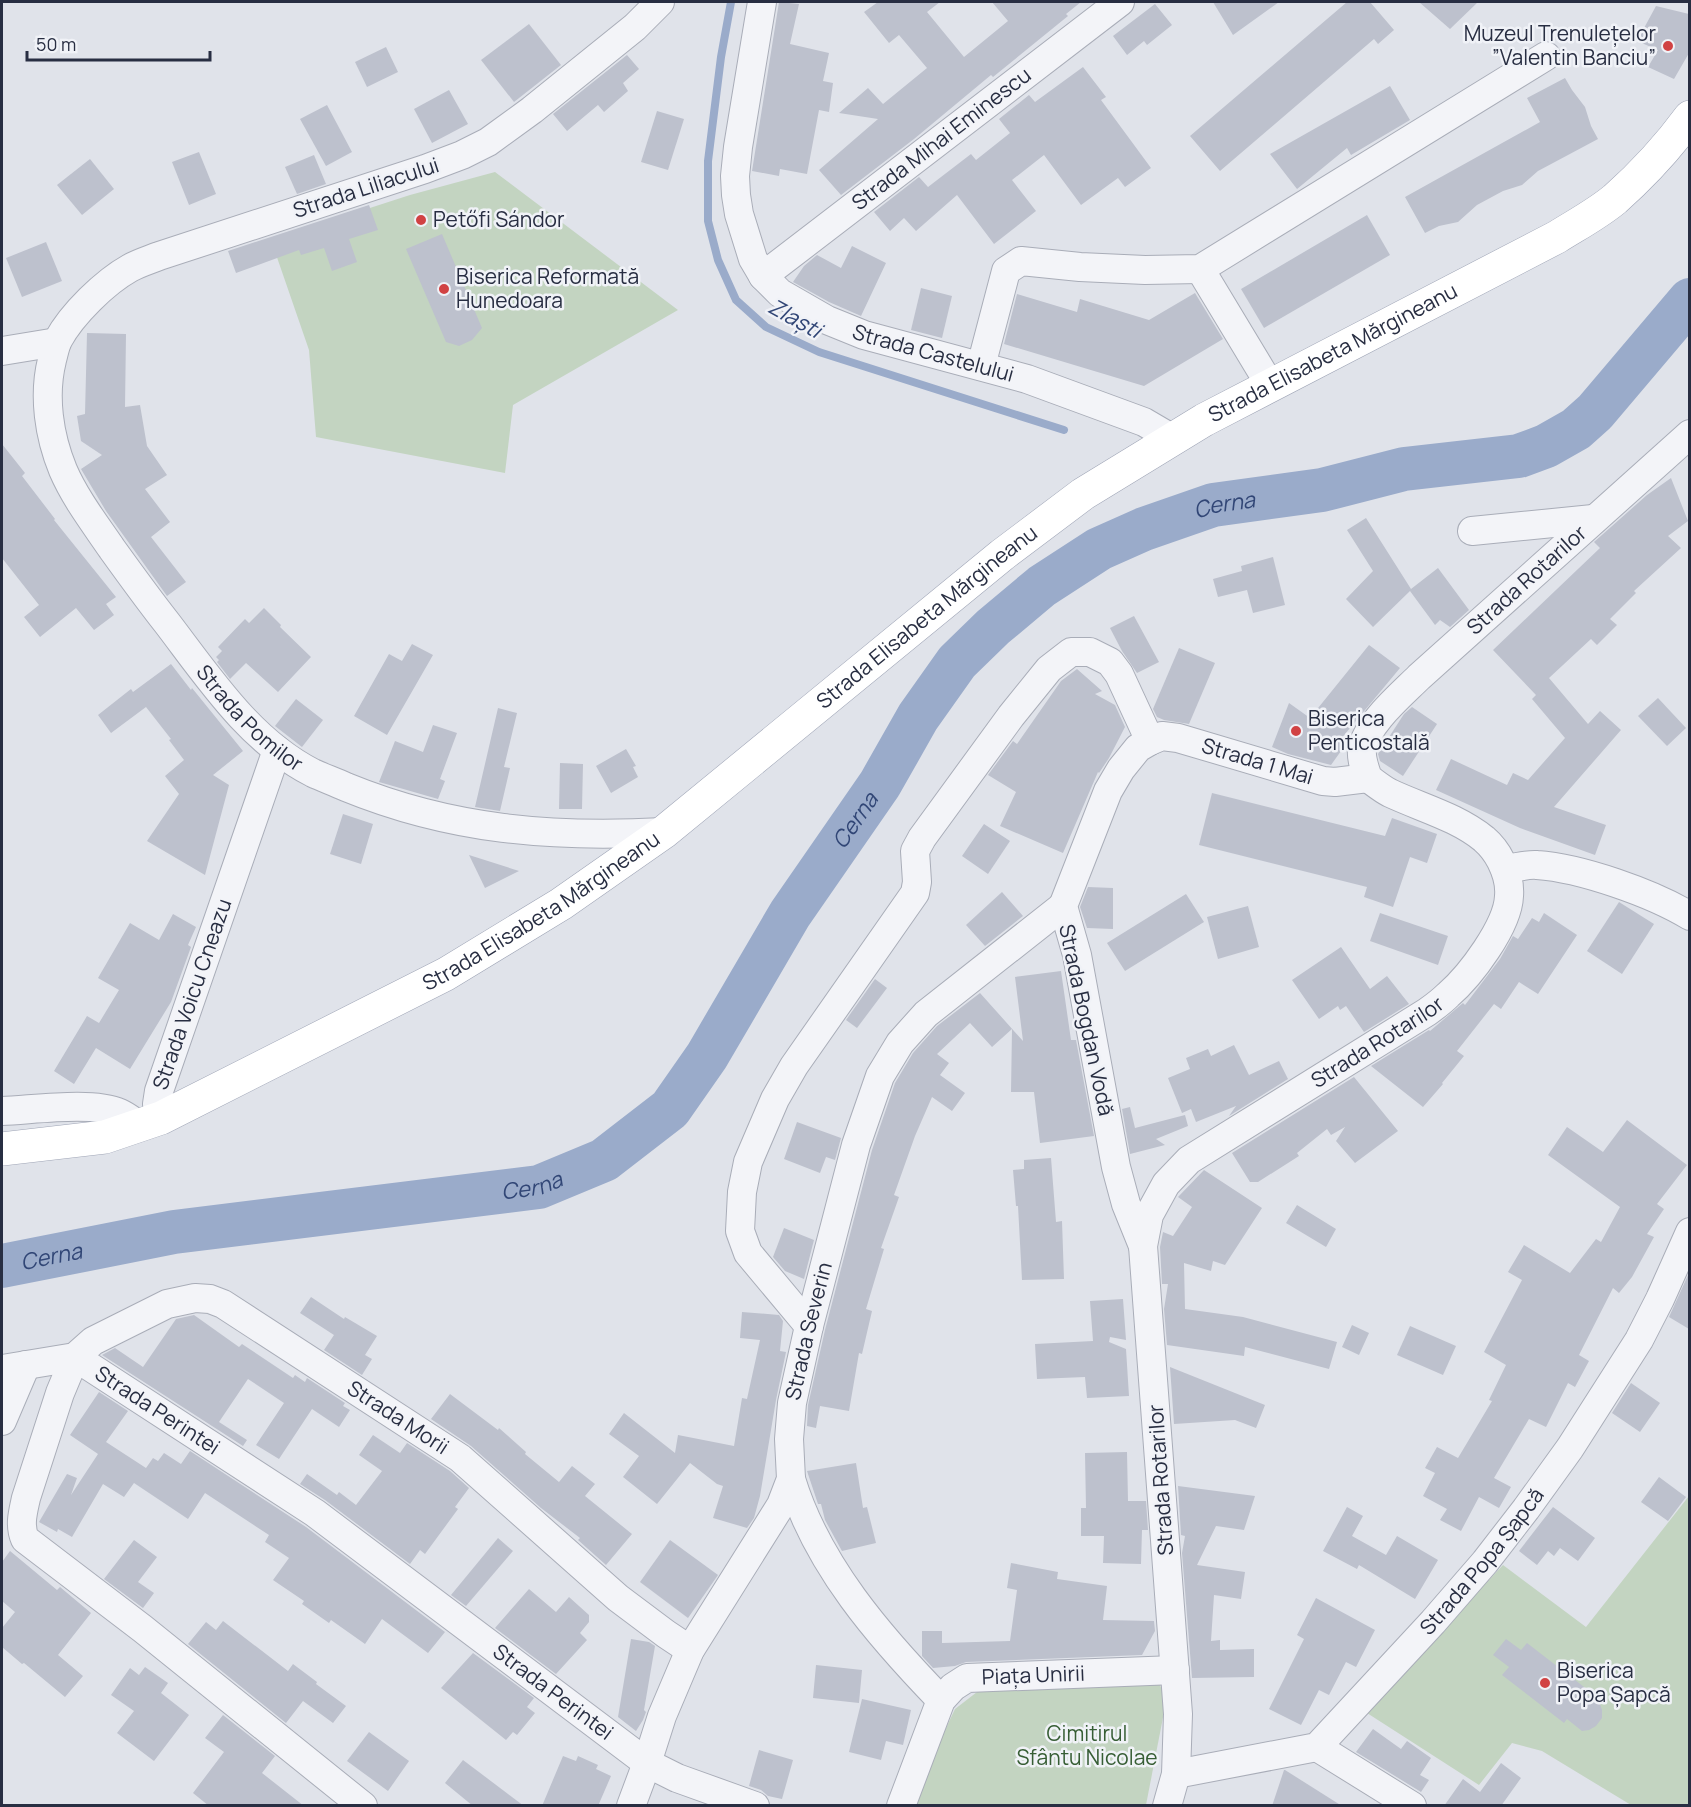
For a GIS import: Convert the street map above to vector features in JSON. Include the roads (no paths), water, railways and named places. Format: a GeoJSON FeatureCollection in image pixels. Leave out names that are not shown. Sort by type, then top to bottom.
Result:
{"type":"FeatureCollection","features":[{"type":"Feature","properties":{"kind":"main road","name":"Strada Elisabeta Mărgineanu"},"geometry":{"type":"LineString","coordinates":[[151,1122],[446,974],[561,904],[664,832],[1002,555],[1083,494],[1173,438],[1270,385],[1557,237],[1589,218],[1614,199],[1651,164],[1689,117]]}},
{"type":"Feature","properties":{"kind":"main road"},"geometry":{"type":"LineString","coordinates":[[2,1149],[105,1137],[151,1122]]}},
{"type":"Feature","properties":{"kind":"street","name":"Strada Liliacului"},"geometry":{"type":"LineString","coordinates":[[57,342],[86,303],[130,268],[159,256],[425,169],[488,142],[532,110],[634,27],[660,2]]}},
{"type":"Feature","properties":{"kind":"street","name":"Strada Castelului"},"geometry":{"type":"LineString","coordinates":[[762,2],[735,176],[739,214],[753,259],[763,276],[780,293],[826,320],[864,334],[1027,379],[1125,414],[1173,438]]}},
{"type":"Feature","properties":{"kind":"street","name":"Strada Mihai Eminescu"},"geometry":{"type":"LineString","coordinates":[[763,276],[1120,2]]}},
{"type":"Feature","properties":{"kind":"street"},"geometry":{"type":"LineString","coordinates":[[981,366],[1006,271],[1021,261],[1113,269],[1200,270],[1546,56]]}},
{"type":"Feature","properties":{"kind":"street"},"geometry":{"type":"LineString","coordinates":[[1200,270],[1270,385]]}},
{"type":"Feature","properties":{"kind":"street"},"geometry":{"type":"LineString","coordinates":[[2,351],[57,342]]}},
{"type":"Feature","properties":{"kind":"street","name":"Strada Pomilor"},"geometry":{"type":"LineString","coordinates":[[57,342],[49,373],[47,403],[52,437],[64,471],[87,514],[222,695],[247,723],[277,750],[312,773],[360,792],[408,810],[469,823],[537,832],[620,834],[664,832]]}},
{"type":"Feature","properties":{"kind":"street","name":"Strada Rotarilor"},"geometry":{"type":"LineString","coordinates":[[1167,1806],[1176,1774],[1178,1714],[1143,1246],[1149,1215],[1166,1184],[1189,1160],[1427,1012],[1449,995],[1467,976],[1497,933],[1504,919],[1509,896],[1505,869],[1497,854],[1486,841],[1452,819],[1388,792],[1368,778],[1362,753],[1364,742],[1382,715],[1419,677],[1689,434]]}},
{"type":"Feature","properties":{"kind":"street"},"geometry":{"type":"LineString","coordinates":[[1472,531],[1593,519]]}},
{"type":"Feature","properties":{"kind":"street"},"geometry":{"type":"LineString","coordinates":[[809,1326],[748,1254],[740,1231],[742,1192],[748,1162],[775,1100],[794,1066],[915,893],[917,882],[915,851],[1011,716],[1049,669],[1071,652],[1090,652],[1110,662],[1119,674],[1150,741]]}},
{"type":"Feature","properties":{"kind":"street","name":"Strada 1 Mai"},"geometry":{"type":"LineString","coordinates":[[1150,741],[1162,736],[1178,738],[1323,781],[1368,778]]}},
{"type":"Feature","properties":{"kind":"street","name":"Strada Bogdan Vodă"},"geometry":{"type":"LineString","coordinates":[[1143,1246],[1126,1204],[1116,1167],[1077,956],[1062,906],[1108,791],[1121,769],[1138,748],[1150,741]]}},
{"type":"Feature","properties":{"kind":"street","name":"Strada Voicu Cneazu"},"geometry":{"type":"LineString","coordinates":[[151,1122],[159,1091],[277,750]]}},
{"type":"Feature","properties":{"kind":"street"},"geometry":{"type":"LineString","coordinates":[[1505,869],[1535,865],[1568,870],[1617,884],[1689,916]]}},
{"type":"Feature","properties":{"kind":"street","name":"Strada Severin"},"geometry":{"type":"LineString","coordinates":[[631,1806],[662,1716],[690,1650],[781,1504],[791,1479],[789,1439],[792,1403],[809,1326],[856,1145],[880,1076],[900,1043],[926,1014],[1062,906]]}},
{"type":"Feature","properties":{"kind":"street"},"geometry":{"type":"LineString","coordinates":[[2,1111],[101,1108],[151,1122]]}},
{"type":"Feature","properties":{"kind":"street","name":"Strada Popa Șapcă"},"geometry":{"type":"LineString","coordinates":[[1317,1747],[1433,1622],[1485,1562],[1539,1492],[1583,1429],[1639,1340],[1660,1299],[1689,1232]]}},
{"type":"Feature","properties":{"kind":"street","name":"Strada Morii"},"geometry":{"type":"LineString","coordinates":[[75,1356],[93,1341],[167,1304],[195,1298],[210,1299],[223,1304],[460,1458],[618,1598],[690,1650]]}},
{"type":"Feature","properties":{"kind":"street"},"geometry":{"type":"LineString","coordinates":[[2,1420],[14,1367],[75,1356]]}},
{"type":"Feature","properties":{"kind":"street","name":"Strada Perintei"},"geometry":{"type":"LineString","coordinates":[[363,1806],[143,1629],[25,1539],[21,1531],[26,1497],[60,1393],[75,1356],[315,1513],[647,1763],[677,1778],[755,1806]]}},
{"type":"Feature","properties":{"kind":"street"},"geometry":{"type":"LineString","coordinates":[[791,1479],[800,1508],[829,1563],[861,1609],[920,1679],[941,1700]]}},
{"type":"Feature","properties":{"kind":"street","name":"Piața Unirii"},"geometry":{"type":"LineString","coordinates":[[901,1806],[941,1700],[953,1687],[967,1678],[1175,1670]]}},
{"type":"Feature","properties":{"kind":"street"},"geometry":{"type":"LineString","coordinates":[[1176,1774],[1317,1747],[1412,1806]]}},
{"type":"Feature","properties":{"kind":"waterway","name":"Zlaști"},"geometry":{"type":"LineString","coordinates":[[731,2],[721,57],[708,161],[708,221],[718,260],[736,300],[766,327],[819,352],[1064,430]]}},
{"type":"Feature","properties":{"kind":"waterway","name":"Cerna"},"geometry":{"type":"LineString","coordinates":[[2,1266],[174,1232],[539,1187],[604,1160],[670,1109],[707,1056],[790,914],[880,784],[918,717],[957,662],[993,627],[1042,586],[1099,549],[1144,529],[1213,505],[1322,490],[1404,469],[1519,456],[1546,446],[1576,429],[1595,412],[1690,300]]}},
{"type":"Feature","properties":{"kind":"place","name":"Muzeul Trenulețelor ”Valentin Banciu”"},"geometry":{"type":"Point","coordinates":[1668,46]}},
{"type":"Feature","properties":{"kind":"place","name":"Petőfi Sándor"},"geometry":{"type":"Point","coordinates":[421,220]}},
{"type":"Feature","properties":{"kind":"place","name":"Biserica Reformată Hunedoara"},"geometry":{"type":"Point","coordinates":[444,289]}},
{"type":"Feature","properties":{"kind":"place","name":"Biserica Penticostală"},"geometry":{"type":"Point","coordinates":[1296,731]}},
{"type":"Feature","properties":{"kind":"place","name":"Biserica Popa Șapcă"},"geometry":{"type":"Point","coordinates":[1545,1683]}},
{"type":"Feature","properties":{"kind":"park label","name":"Cimitirul Sfântu Nicolae"},"geometry":{"type":"Point","coordinates":[1087,1746]}}]}
